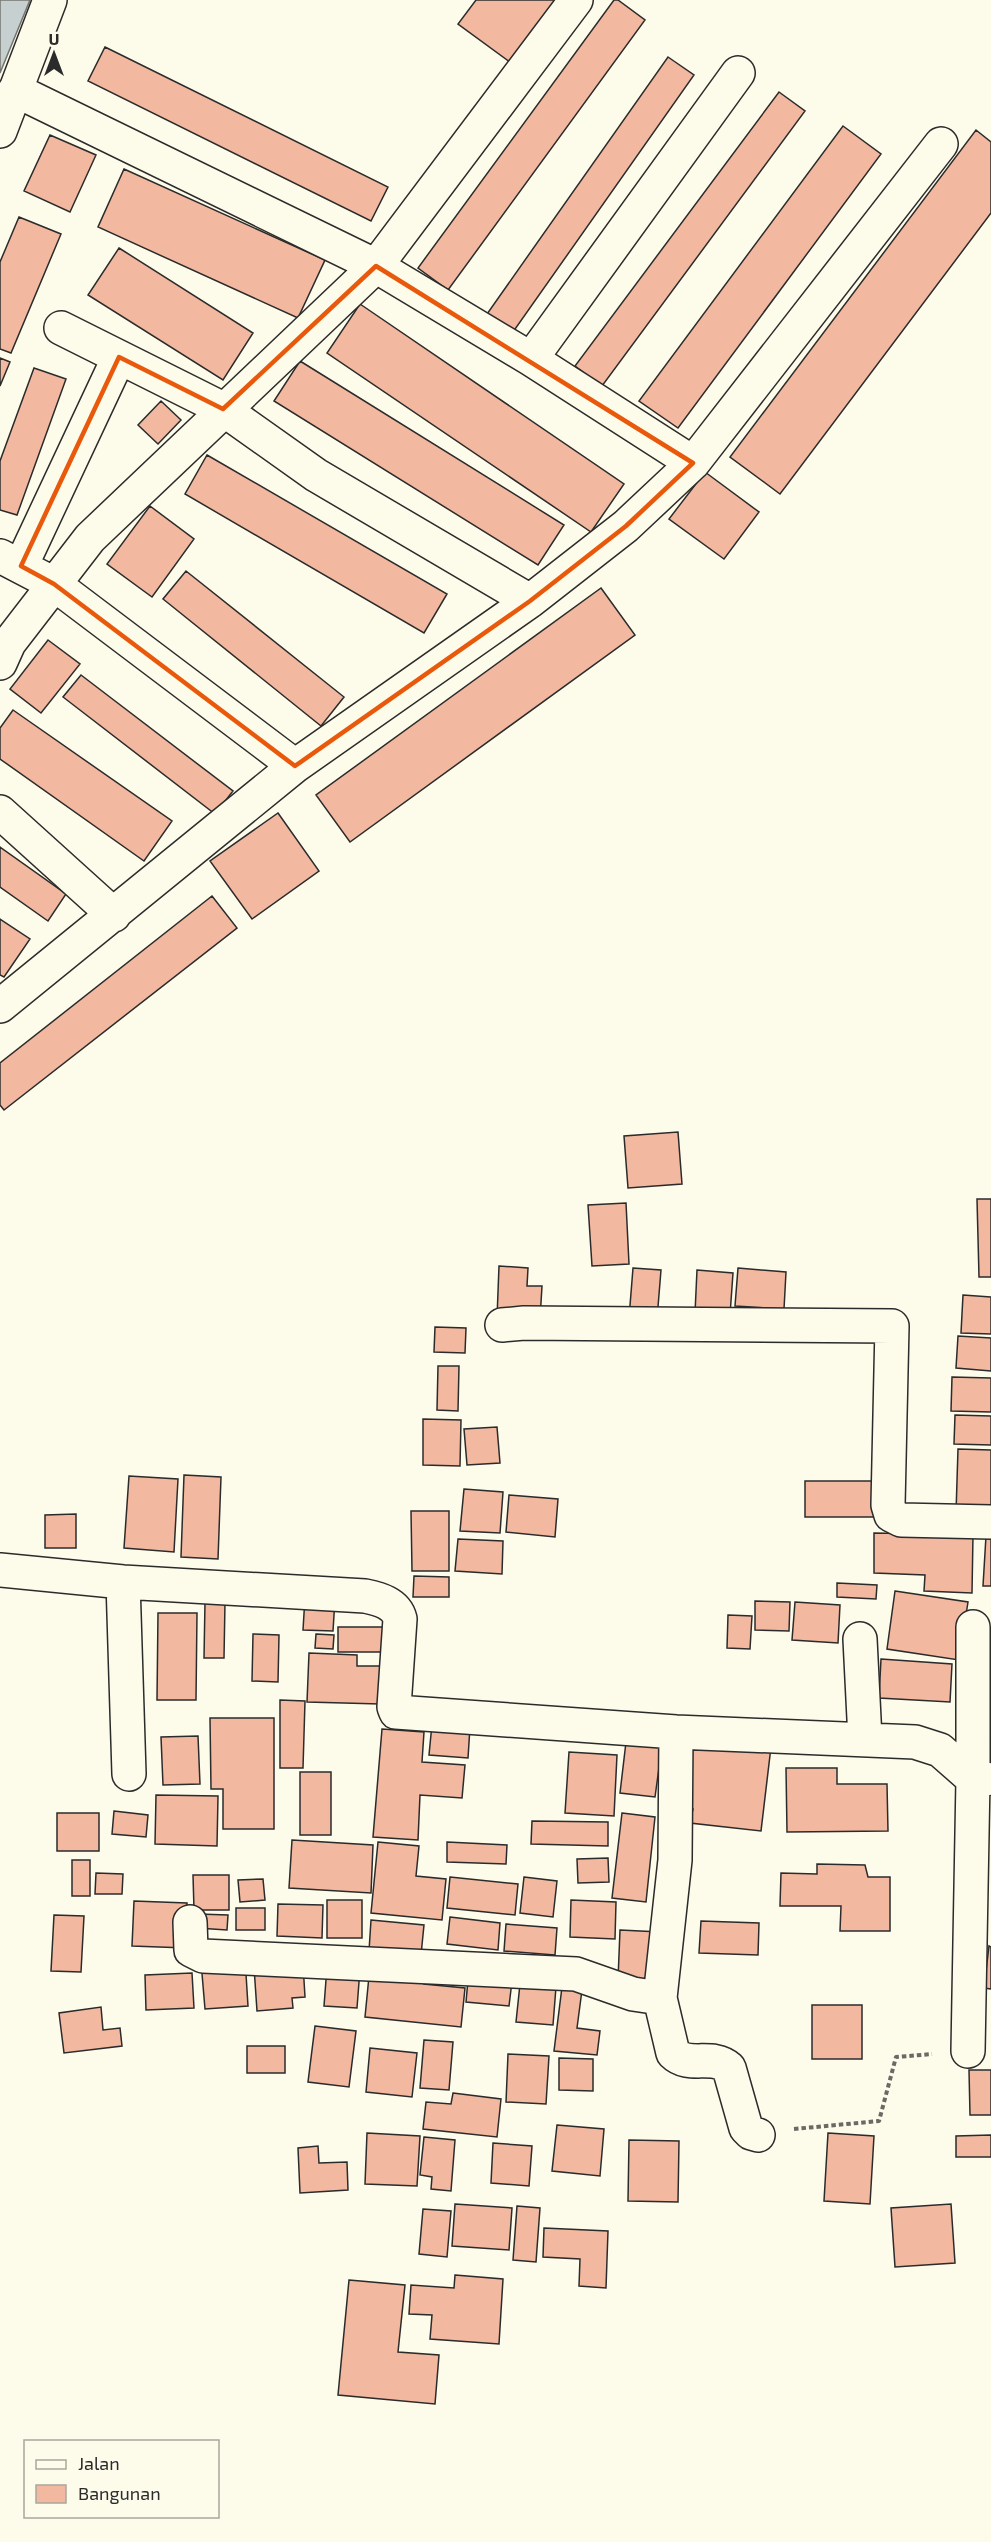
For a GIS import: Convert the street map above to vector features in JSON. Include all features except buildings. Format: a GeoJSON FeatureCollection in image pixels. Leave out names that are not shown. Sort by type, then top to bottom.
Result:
{"type":"FeatureCollection","features":[{"type":"Feature","properties":{"kind":"street"},"geometry":{"type":"LineString","coordinates":[[0,131],[50,0]]}},
{"type":"Feature","properties":{"kind":"street"},"geometry":{"type":"LineString","coordinates":[[0,663],[9,643],[90,538],[223,409],[376,266],[576,0]]}},
{"type":"Feature","properties":{"kind":"street"},"geometry":{"type":"LineString","coordinates":[[531,359],[738,73]]}},
{"type":"Feature","properties":{"kind":"street"},"geometry":{"type":"LineString","coordinates":[[15,90],[376,266],[531,359],[693,463]]}},
{"type":"Feature","properties":{"kind":"street"},"geometry":{"type":"LineString","coordinates":[[0,1006],[295,766],[530,602],[626,526],[693,463],[941,144]]}},
{"type":"Feature","properties":{"kind":"street"},"geometry":{"type":"LineString","coordinates":[[61,328],[223,409],[316,475],[530,602]]}},
{"type":"Feature","properties":{"kind":"street"},"geometry":{"type":"LineString","coordinates":[[118,357],[11,561],[54,584],[295,766]]}},
{"type":"Feature","properties":{"kind":"street"},"geometry":{"type":"LineString","coordinates":[[0,812],[114,915]]}},
{"type":"Feature","properties":{"kind":"street"},"geometry":{"type":"LineString","coordinates":[[502,1325],[524,1323],[892,1326],[888,1505],[891,1515],[901,1520],[991,1522]]}},
{"type":"Feature","properties":{"kind":"street"},"geometry":{"type":"LineString","coordinates":[[0,1570],[123,1582],[364,1596],[385,1601],[398,1614],[400,1620],[394,1707],[396,1712],[676,1732],[915,1742],[940,1750],[982,1779]]}},
{"type":"Feature","properties":{"kind":"street"},"geometry":{"type":"LineString","coordinates":[[123,1582],[129,1774]]}},
{"type":"Feature","properties":{"kind":"street"},"geometry":{"type":"LineString","coordinates":[[968,2051],[982,1779],[973,1627]]}},
{"type":"Feature","properties":{"kind":"street"},"geometry":{"type":"LineString","coordinates":[[860,1640],[865,1739]]}},
{"type":"Feature","properties":{"kind":"street"},"geometry":{"type":"LineString","coordinates":[[676,1732],[675,1860],[660,1998],[673,2053],[684,2062],[722,2062],[729,2068],[746,2128],[758,2135]]}},
{"type":"Feature","properties":{"kind":"street"},"geometry":{"type":"LineString","coordinates":[[190,1922],[191,1950],[203,1956],[576,1974],[633,1994],[660,1998]]}},
{"type":"Feature","properties":{"kind":"path"},"geometry":{"type":"LineString","coordinates":[[819,2124],[879,2121],[896,2057],[968,2051]]}},
{"type":"Feature","properties":{"kind":"highlighted area"},"geometry":{"type":"Polygon","coordinates":[[[376,266],[693,463],[626,526],[530,601],[295,766],[54,584],[21,566],[119,357],[223,409],[376,266]]]}},
{"type":"Feature","properties":{"kind":"shaded area"},"geometry":{"type":"Polygon","coordinates":[[[0,0],[30,0],[0,73],[0,0]]]}}]}
